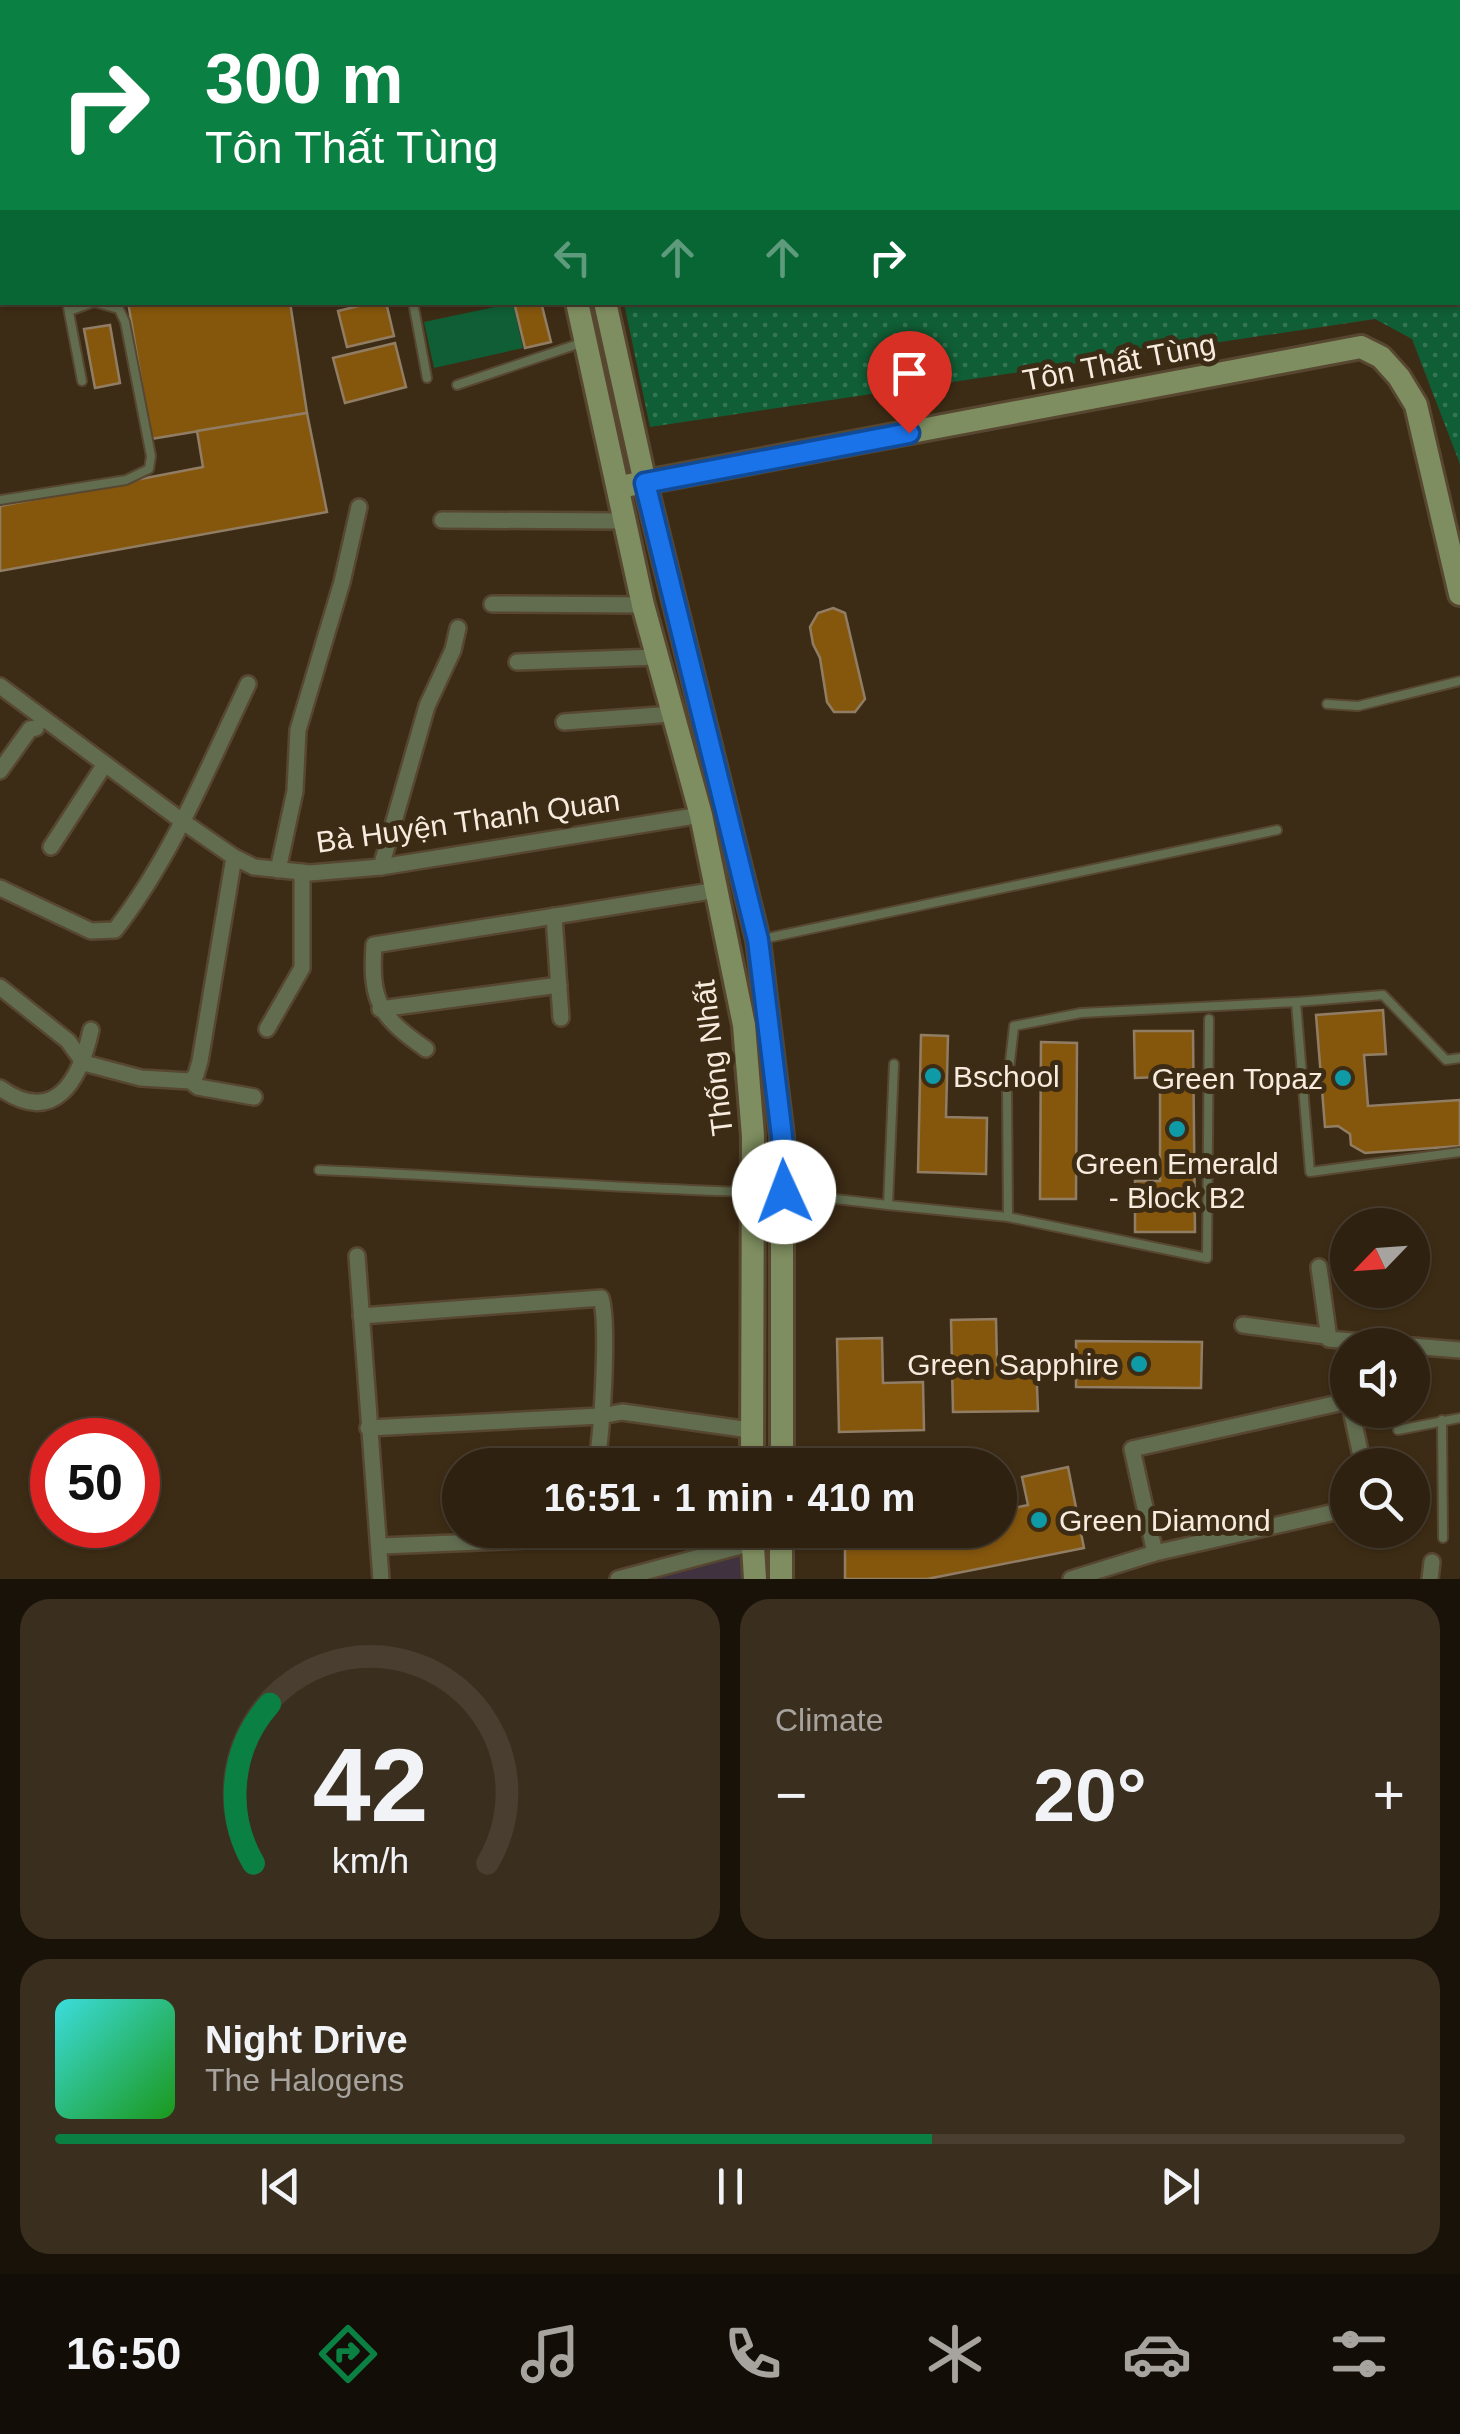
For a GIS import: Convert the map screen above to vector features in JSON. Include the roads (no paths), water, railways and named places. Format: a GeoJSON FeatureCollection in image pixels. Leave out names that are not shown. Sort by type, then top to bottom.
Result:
{"type":"FeatureCollection","features":[{"type":"Feature","properties":{"kind":"main road","name":"Thống Nhất"},"geometry":{"type":"LineString","coordinates":[[578,305],[642,605],[701,814],[744,1026],[754,1136],[751,1448]]}},
{"type":"Feature","properties":{"kind":"main road","name":"Thống Nhất"},"geometry":{"type":"LineString","coordinates":[[605,305],[758,940],[782,1136],[782,1448]]}},
{"type":"Feature","properties":{"kind":"main road","name":"Tôn Thất Tùng"},"geometry":{"type":"LineString","coordinates":[[616,487],[1362,347],[1381,357],[1416,404],[1460,594]]}},
{"type":"Feature","properties":{"kind":"main road"},"geometry":{"type":"LineString","coordinates":[[753,1548],[755,1579]]}},
{"type":"Feature","properties":{"kind":"main road"},"geometry":{"type":"LineString","coordinates":[[781,1548],[781,1579]]}},
{"type":"Feature","properties":{"kind":"street"},"geometry":{"type":"LineString","coordinates":[[278,870],[296,781],[298,730],[342,582],[359,507]]}},
{"type":"Feature","properties":{"kind":"street"},"geometry":{"type":"LineString","coordinates":[[442,520],[623,521]]}},
{"type":"Feature","properties":{"kind":"street"},"geometry":{"type":"LineString","coordinates":[[492,604],[642,605]]}},
{"type":"Feature","properties":{"kind":"street"},"geometry":{"type":"LineString","coordinates":[[381,866],[422,723],[453,650],[458,628]]}},
{"type":"Feature","properties":{"kind":"street"},"geometry":{"type":"LineString","coordinates":[[517,662],[658,657]]}},
{"type":"Feature","properties":{"kind":"street"},"geometry":{"type":"LineString","coordinates":[[0,888],[91,931],[115,930],[131,910],[182,820],[248,684]]}},
{"type":"Feature","properties":{"kind":"street","name":"Bà Huyện Thanh Quan"},"geometry":{"type":"LineString","coordinates":[[0,686],[40,722],[254,867],[302,872],[381,866],[701,814]]}},
{"type":"Feature","properties":{"kind":"street"},"geometry":{"type":"LineString","coordinates":[[564,722],[673,714]]}},
{"type":"Feature","properties":{"kind":"street"},"geometry":{"type":"LineString","coordinates":[[0,770],[30,729],[40,722]]}},
{"type":"Feature","properties":{"kind":"street"},"geometry":{"type":"LineString","coordinates":[[51,847],[105,764]]}},
{"type":"Feature","properties":{"kind":"street"},"geometry":{"type":"LineString","coordinates":[[190,1081],[200,1061],[234,857]]}},
{"type":"Feature","properties":{"kind":"street"},"geometry":{"type":"LineString","coordinates":[[267,1028],[302,968],[302,872]]}},
{"type":"Feature","properties":{"kind":"street"},"geometry":{"type":"LineString","coordinates":[[426,1049],[390,1021],[380,1008],[374,944],[717,890]]}},
{"type":"Feature","properties":{"kind":"street"},"geometry":{"type":"LineString","coordinates":[[554,916],[561,1018]]}},
{"type":"Feature","properties":{"kind":"street"},"geometry":{"type":"LineString","coordinates":[[380,1008],[559,985]]}},
{"type":"Feature","properties":{"kind":"street"},"geometry":{"type":"LineString","coordinates":[[0,987],[68,1041],[84,1063],[141,1078],[190,1081],[198,1088],[254,1098]]}},
{"type":"Feature","properties":{"kind":"street"},"geometry":{"type":"LineString","coordinates":[[0,1088],[28,1104],[45,1104],[57,1098],[84,1063],[91,1030]]}},
{"type":"Feature","properties":{"kind":"street"},"geometry":{"type":"LineString","coordinates":[[357,1256],[380,1579]]}},
{"type":"Feature","properties":{"kind":"street"},"geometry":{"type":"LineString","coordinates":[[1319,1267],[1326,1336]]}},
{"type":"Feature","properties":{"kind":"street"},"geometry":{"type":"LineString","coordinates":[[361,1316],[602,1298],[598,1448]]}},
{"type":"Feature","properties":{"kind":"street"},"geometry":{"type":"LineString","coordinates":[[1242,1325],[1326,1336],[1330,1340]]}},
{"type":"Feature","properties":{"kind":"street"},"geometry":{"type":"LineString","coordinates":[[1430,1348],[1460,1350]]}},
{"type":"Feature","properties":{"kind":"street"},"geometry":{"type":"LineString","coordinates":[[1155,1553],[1132,1450],[1330,1405]]}},
{"type":"Feature","properties":{"kind":"street"},"geometry":{"type":"LineString","coordinates":[[368,1428],[622,1412],[750,1430]]}},
{"type":"Feature","properties":{"kind":"street"},"geometry":{"type":"LineString","coordinates":[[1071,1579],[1155,1553],[1330,1514]]}},
{"type":"Feature","properties":{"kind":"street"},"geometry":{"type":"LineString","coordinates":[[380,1546],[442,1543]]}},
{"type":"Feature","properties":{"kind":"street"},"geometry":{"type":"LineString","coordinates":[[618,1579],[715,1548]]}},
{"type":"Feature","properties":{"kind":"street"},"geometry":{"type":"LineString","coordinates":[[1430,1579],[1432,1562]]}},
{"type":"Feature","properties":{"kind":"lane"},"geometry":{"type":"LineString","coordinates":[[0,500],[126,480],[148,469],[152,456],[125,322],[118,310],[103,305]]}},
{"type":"Feature","properties":{"kind":"lane"},"geometry":{"type":"LineString","coordinates":[[415,305],[427,378]]}},
{"type":"Feature","properties":{"kind":"lane"},"geometry":{"type":"LineString","coordinates":[[68,307],[82,381]]}},
{"type":"Feature","properties":{"kind":"lane"},"geometry":{"type":"LineString","coordinates":[[457,385],[584,342]]}},
{"type":"Feature","properties":{"kind":"lane"},"geometry":{"type":"LineString","coordinates":[[1328,704],[1358,706],[1460,682]]}},
{"type":"Feature","properties":{"kind":"lane"},"geometry":{"type":"LineString","coordinates":[[758,940],[1277,830]]}},
{"type":"Feature","properties":{"kind":"lane"},"geometry":{"type":"LineString","coordinates":[[1008,1217],[1007,1088],[1014,1026],[1080,1013],[1383,995],[1446,1060],[1460,1058]]}},
{"type":"Feature","properties":{"kind":"lane"},"geometry":{"type":"LineString","coordinates":[[1296,1002],[1310,1172],[1460,1152]]}},
{"type":"Feature","properties":{"kind":"lane"},"geometry":{"type":"LineString","coordinates":[[784,1192],[1008,1217],[1208,1258],[1209,1019]]}},
{"type":"Feature","properties":{"kind":"lane"},"geometry":{"type":"LineString","coordinates":[[888,1205],[894,1064]]}},
{"type":"Feature","properties":{"kind":"lane"},"geometry":{"type":"LineString","coordinates":[[319,1170],[470,1176],[594,1188],[753,1192]]}},
{"type":"Feature","properties":{"kind":"lane"},"geometry":{"type":"LineString","coordinates":[[1398,1430],[1460,1418]]}},
{"type":"Feature","properties":{"kind":"lane"},"geometry":{"type":"LineString","coordinates":[[1442,1420],[1443,1538]]}},
{"type":"Feature","properties":{"kind":"place","name":"Bschool"},"geometry":{"type":"Point","coordinates":[933,1076]}},
{"type":"Feature","properties":{"kind":"place","name":"Green Topaz"},"geometry":{"type":"Point","coordinates":[1343,1078]}},
{"type":"Feature","properties":{"kind":"place","name":"Green Emerald - Block B2"},"geometry":{"type":"Point","coordinates":[1177,1129]}},
{"type":"Feature","properties":{"kind":"place","name":"Green Sapphire"},"geometry":{"type":"Point","coordinates":[1139,1364]}},
{"type":"Feature","properties":{"kind":"place","name":"Green Diamond"},"geometry":{"type":"Point","coordinates":[1039,1520]}}]}
